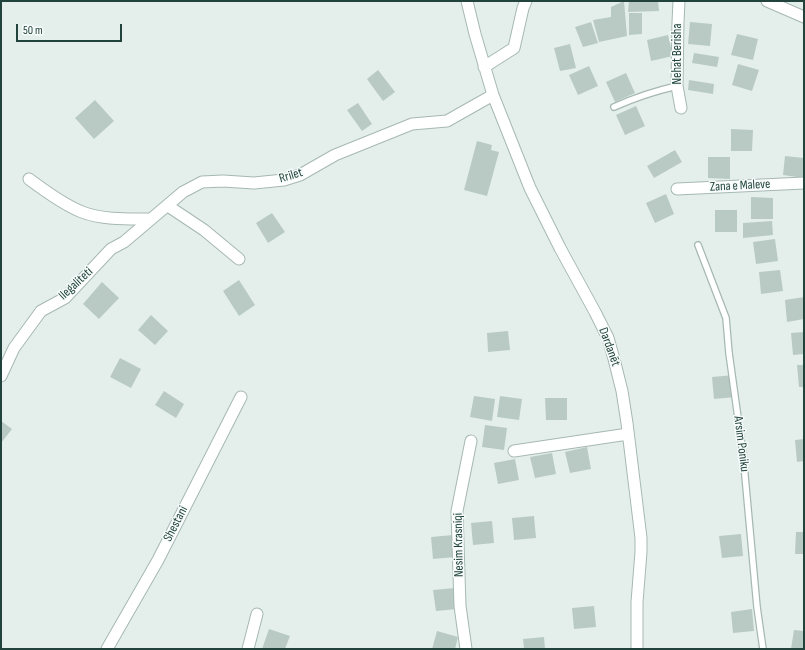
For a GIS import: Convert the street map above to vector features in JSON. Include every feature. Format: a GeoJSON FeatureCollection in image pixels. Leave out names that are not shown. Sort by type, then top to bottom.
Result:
{"type":"FeatureCollection","features":[{"type":"Feature","properties":{"kind":"street","name":"Dardanët"},"geometry":{"type":"LineString","coordinates":[[468,1],[484,68],[493,95],[530,188],[608,338],[614,359],[622,391],[641,538],[642,552],[637,602],[637,649]]}},
{"type":"Feature","properties":{"kind":"street"},"geometry":{"type":"LineString","coordinates":[[484,68],[514,48],[526,1]]}},
{"type":"Feature","properties":{"kind":"street","name":"Nehat Berisha"},"geometry":{"type":"LineString","coordinates":[[679,1],[677,86],[681,108]]}},
{"type":"Feature","properties":{"kind":"street"},"geometry":{"type":"LineString","coordinates":[[767,1],[804,17]]}},
{"type":"Feature","properties":{"kind":"street","name":"Rrilet"},"geometry":{"type":"LineString","coordinates":[[168,206],[183,192],[202,182],[223,181],[254,183],[284,180],[294,177],[335,155],[412,124],[447,121],[493,95]]}},
{"type":"Feature","properties":{"kind":"street"},"geometry":{"type":"LineString","coordinates":[[30,179],[46,192],[82,212],[115,219],[150,219]]}},
{"type":"Feature","properties":{"kind":"street","name":"Zana e Maleve"},"geometry":{"type":"LineString","coordinates":[[677,189],[804,183]]}},
{"type":"Feature","properties":{"kind":"street"},"geometry":{"type":"LineString","coordinates":[[168,206],[204,230],[239,259]]}},
{"type":"Feature","properties":{"kind":"street","name":"Ilegaliteti"},"geometry":{"type":"LineString","coordinates":[[1,376],[14,348],[41,311],[65,298],[111,249],[124,242],[150,219],[168,206]]}},
{"type":"Feature","properties":{"kind":"street","name":"Shestani"},"geometry":{"type":"LineString","coordinates":[[107,649],[158,560],[241,397]]}},
{"type":"Feature","properties":{"kind":"street"},"geometry":{"type":"LineString","coordinates":[[514,451],[628,434]]}},
{"type":"Feature","properties":{"kind":"street","name":"Nesim Krasniqi"},"geometry":{"type":"LineString","coordinates":[[466,649],[460,606],[457,511],[471,441]]}},
{"type":"Feature","properties":{"kind":"street"},"geometry":{"type":"LineString","coordinates":[[248,649],[257,614]]}},
{"type":"Feature","properties":{"kind":"lane"},"geometry":{"type":"LineString","coordinates":[[614,107],[645,94],[677,86]]}},
{"type":"Feature","properties":{"kind":"lane","name":"Arsim Poniku"},"geometry":{"type":"LineString","coordinates":[[698,245],[726,318],[728,353],[743,454],[757,607],[763,649]]}},
{"type":"Feature","properties":{"kind":"building"},"geometry":{"type":"Polygon","coordinates":[[[624,1],[627,36],[599,42],[593,20],[611,17],[611,7],[624,1]]]}},
{"type":"Feature","properties":{"kind":"building"},"geometry":{"type":"Polygon","coordinates":[[[629,1],[658,1],[659,11],[628,12],[629,1]]]}},
{"type":"Feature","properties":{"kind":"building"},"geometry":{"type":"Polygon","coordinates":[[[629,13],[642,13],[642,34],[629,35],[629,13]]]}},
{"type":"Feature","properties":{"kind":"building"},"geometry":{"type":"Polygon","coordinates":[[[591,22],[598,43],[583,47],[575,27],[591,22]]]}},
{"type":"Feature","properties":{"kind":"building"},"geometry":{"type":"Polygon","coordinates":[[[690,22],[712,24],[710,46],[688,44],[690,22]]]}},
{"type":"Feature","properties":{"kind":"building"},"geometry":{"type":"Polygon","coordinates":[[[737,34],[758,39],[753,60],[731,55],[737,34]]]}},
{"type":"Feature","properties":{"kind":"building"},"geometry":{"type":"Polygon","coordinates":[[[668,35],[673,56],[651,61],[647,40],[668,35]]]}},
{"type":"Feature","properties":{"kind":"building"},"geometry":{"type":"Polygon","coordinates":[[[570,44],[576,68],[560,71],[554,48],[570,44]]]}},
{"type":"Feature","properties":{"kind":"building"},"geometry":{"type":"Polygon","coordinates":[[[694,53],[719,57],[717,67],[692,63],[694,53]]]}},
{"type":"Feature","properties":{"kind":"building"},"geometry":{"type":"Polygon","coordinates":[[[738,64],[759,70],[752,91],[732,85],[738,64]]]}},
{"type":"Feature","properties":{"kind":"building"},"geometry":{"type":"Polygon","coordinates":[[[589,66],[598,86],[578,95],[569,75],[589,66]]]}},
{"type":"Feature","properties":{"kind":"building"},"geometry":{"type":"Polygon","coordinates":[[[378,70],[395,92],[383,101],[367,79],[378,70]]]}},
{"type":"Feature","properties":{"kind":"building"},"geometry":{"type":"Polygon","coordinates":[[[626,73],[635,93],[615,102],[606,82],[626,73]]]}},
{"type":"Feature","properties":{"kind":"building"},"geometry":{"type":"Polygon","coordinates":[[[689,80],[714,84],[713,94],[688,90],[689,80]]]}},
{"type":"Feature","properties":{"kind":"building"},"geometry":{"type":"Polygon","coordinates":[[[95,100],[114,121],[94,139],[75,118],[95,100]]]}},
{"type":"Feature","properties":{"kind":"building"},"geometry":{"type":"Polygon","coordinates":[[[358,103],[372,124],[362,131],[347,110],[358,103]]]}},
{"type":"Feature","properties":{"kind":"building"},"geometry":{"type":"Polygon","coordinates":[[[636,106],[645,126],[625,135],[616,115],[636,106]]]}},
{"type":"Feature","properties":{"kind":"building"},"geometry":{"type":"Polygon","coordinates":[[[731,129],[753,130],[752,151],[731,151],[731,129]]]}},
{"type":"Feature","properties":{"kind":"building"},"geometry":{"type":"Polygon","coordinates":[[[477,141],[492,145],[491,150],[499,152],[487,196],[464,190],[477,141]]]}},
{"type":"Feature","properties":{"kind":"building"},"geometry":{"type":"Polygon","coordinates":[[[675,150],[682,162],[654,178],[647,166],[675,150]]]}},
{"type":"Feature","properties":{"kind":"building"},"geometry":{"type":"Polygon","coordinates":[[[785,156],[804,158],[804,178],[783,175],[785,156]]]}},
{"type":"Feature","properties":{"kind":"building"},"geometry":{"type":"Polygon","coordinates":[[[708,157],[730,157],[730,179],[708,178],[708,157]]]}},
{"type":"Feature","properties":{"kind":"building"},"geometry":{"type":"Polygon","coordinates":[[[666,194],[674,214],[655,223],[646,203],[666,194]]]}},
{"type":"Feature","properties":{"kind":"building"},"geometry":{"type":"Polygon","coordinates":[[[751,197],[773,198],[773,219],[751,219],[751,197]]]}},
{"type":"Feature","properties":{"kind":"building"},"geometry":{"type":"Polygon","coordinates":[[[715,210],[737,210],[737,232],[715,232],[715,210]]]}},
{"type":"Feature","properties":{"kind":"building"},"geometry":{"type":"Polygon","coordinates":[[[272,213],[285,232],[268,243],[256,223],[272,213]]]}},
{"type":"Feature","properties":{"kind":"building"},"geometry":{"type":"Polygon","coordinates":[[[772,221],[773,235],[743,238],[743,223],[772,221]]]}},
{"type":"Feature","properties":{"kind":"building"},"geometry":{"type":"Polygon","coordinates":[[[775,239],[778,261],[756,264],[753,242],[775,239]]]}},
{"type":"Feature","properties":{"kind":"building"},"geometry":{"type":"Polygon","coordinates":[[[780,270],[783,291],[761,294],[759,272],[780,270]]]}},
{"type":"Feature","properties":{"kind":"building"},"geometry":{"type":"Polygon","coordinates":[[[239,280],[255,305],[239,316],[223,291],[239,280]]]}},
{"type":"Feature","properties":{"kind":"building"},"geometry":{"type":"Polygon","coordinates":[[[102,282],[119,298],[99,319],[83,304],[102,282]]]}},
{"type":"Feature","properties":{"kind":"building"},"geometry":{"type":"Polygon","coordinates":[[[804,297],[804,319],[787,322],[785,300],[804,297]]]}},
{"type":"Feature","properties":{"kind":"building"},"geometry":{"type":"Polygon","coordinates":[[[151,315],[168,331],[155,345],[138,330],[151,315]]]}},
{"type":"Feature","properties":{"kind":"building"},"geometry":{"type":"Polygon","coordinates":[[[508,331],[510,350],[488,352],[487,333],[508,331]]]}},
{"type":"Feature","properties":{"kind":"building"},"geometry":{"type":"Polygon","coordinates":[[[804,332],[804,354],[793,355],[791,333],[804,332]]]}},
{"type":"Feature","properties":{"kind":"building"},"geometry":{"type":"Polygon","coordinates":[[[120,358],[141,369],[131,388],[110,377],[120,358]]]}},
{"type":"Feature","properties":{"kind":"building"},"geometry":{"type":"Polygon","coordinates":[[[797,365],[804,365],[804,387],[799,387],[797,365]]]}},
{"type":"Feature","properties":{"kind":"building"},"geometry":{"type":"Polygon","coordinates":[[[734,375],[736,397],[714,399],[712,377],[734,375]]]}},
{"type":"Feature","properties":{"kind":"building"},"geometry":{"type":"Polygon","coordinates":[[[164,391],[184,404],[176,418],[155,405],[164,391]]]}},
{"type":"Feature","properties":{"kind":"building"},"geometry":{"type":"Polygon","coordinates":[[[474,396],[495,399],[492,421],[470,417],[474,396]]]}},
{"type":"Feature","properties":{"kind":"building"},"geometry":{"type":"Polygon","coordinates":[[[500,396],[522,399],[519,420],[497,417],[500,396]]]}},
{"type":"Feature","properties":{"kind":"building"},"geometry":{"type":"Polygon","coordinates":[[[545,398],[567,398],[567,420],[546,420],[545,398]]]}},
{"type":"Feature","properties":{"kind":"building"},"geometry":{"type":"Polygon","coordinates":[[[1,421],[12,429],[1,443],[1,421]]]}},
{"type":"Feature","properties":{"kind":"building"},"geometry":{"type":"Polygon","coordinates":[[[485,425],[507,428],[504,450],[482,447],[485,425]]]}},
{"type":"Feature","properties":{"kind":"building"},"geometry":{"type":"Polygon","coordinates":[[[804,439],[804,461],[797,462],[795,440],[804,439]]]}},
{"type":"Feature","properties":{"kind":"building"},"geometry":{"type":"Polygon","coordinates":[[[587,447],[591,469],[570,473],[565,452],[587,447]]]}},
{"type":"Feature","properties":{"kind":"building"},"geometry":{"type":"Polygon","coordinates":[[[552,453],[556,474],[535,478],[530,457],[552,453]]]}},
{"type":"Feature","properties":{"kind":"building"},"geometry":{"type":"Polygon","coordinates":[[[515,459],[519,480],[498,484],[494,463],[515,459]]]}},
{"type":"Feature","properties":{"kind":"building"},"geometry":{"type":"Polygon","coordinates":[[[534,516],[536,538],[514,540],[512,518],[534,516]]]}},
{"type":"Feature","properties":{"kind":"building"},"geometry":{"type":"Polygon","coordinates":[[[492,521],[494,543],[473,545],[471,523],[492,521]]]}},
{"type":"Feature","properties":{"kind":"building"},"geometry":{"type":"Polygon","coordinates":[[[796,532],[804,532],[804,554],[795,554],[796,532]]]}},
{"type":"Feature","properties":{"kind":"building"},"geometry":{"type":"Polygon","coordinates":[[[741,534],[743,556],[722,558],[719,536],[741,534]]]}},
{"type":"Feature","properties":{"kind":"building"},"geometry":{"type":"Polygon","coordinates":[[[453,535],[455,557],[433,559],[431,537],[453,535]]]}},
{"type":"Feature","properties":{"kind":"building"},"geometry":{"type":"Polygon","coordinates":[[[455,588],[457,609],[436,611],[433,590],[455,588]]]}},
{"type":"Feature","properties":{"kind":"building"},"geometry":{"type":"Polygon","coordinates":[[[594,606],[596,627],[574,629],[572,608],[594,606]]]}},
{"type":"Feature","properties":{"kind":"building"},"geometry":{"type":"Polygon","coordinates":[[[752,609],[754,631],[733,633],[731,612],[752,609]]]}},
{"type":"Feature","properties":{"kind":"building"},"geometry":{"type":"Polygon","coordinates":[[[269,629],[290,636],[285,649],[262,649],[269,629]]]}},
{"type":"Feature","properties":{"kind":"building"},"geometry":{"type":"Polygon","coordinates":[[[794,630],[804,631],[804,649],[791,649],[794,630]]]}},
{"type":"Feature","properties":{"kind":"building"},"geometry":{"type":"Polygon","coordinates":[[[437,631],[458,637],[455,649],[432,649],[437,631]]]}},
{"type":"Feature","properties":{"kind":"building"},"geometry":{"type":"Polygon","coordinates":[[[544,637],[545,649],[524,649],[523,639],[544,637]]]}}]}
